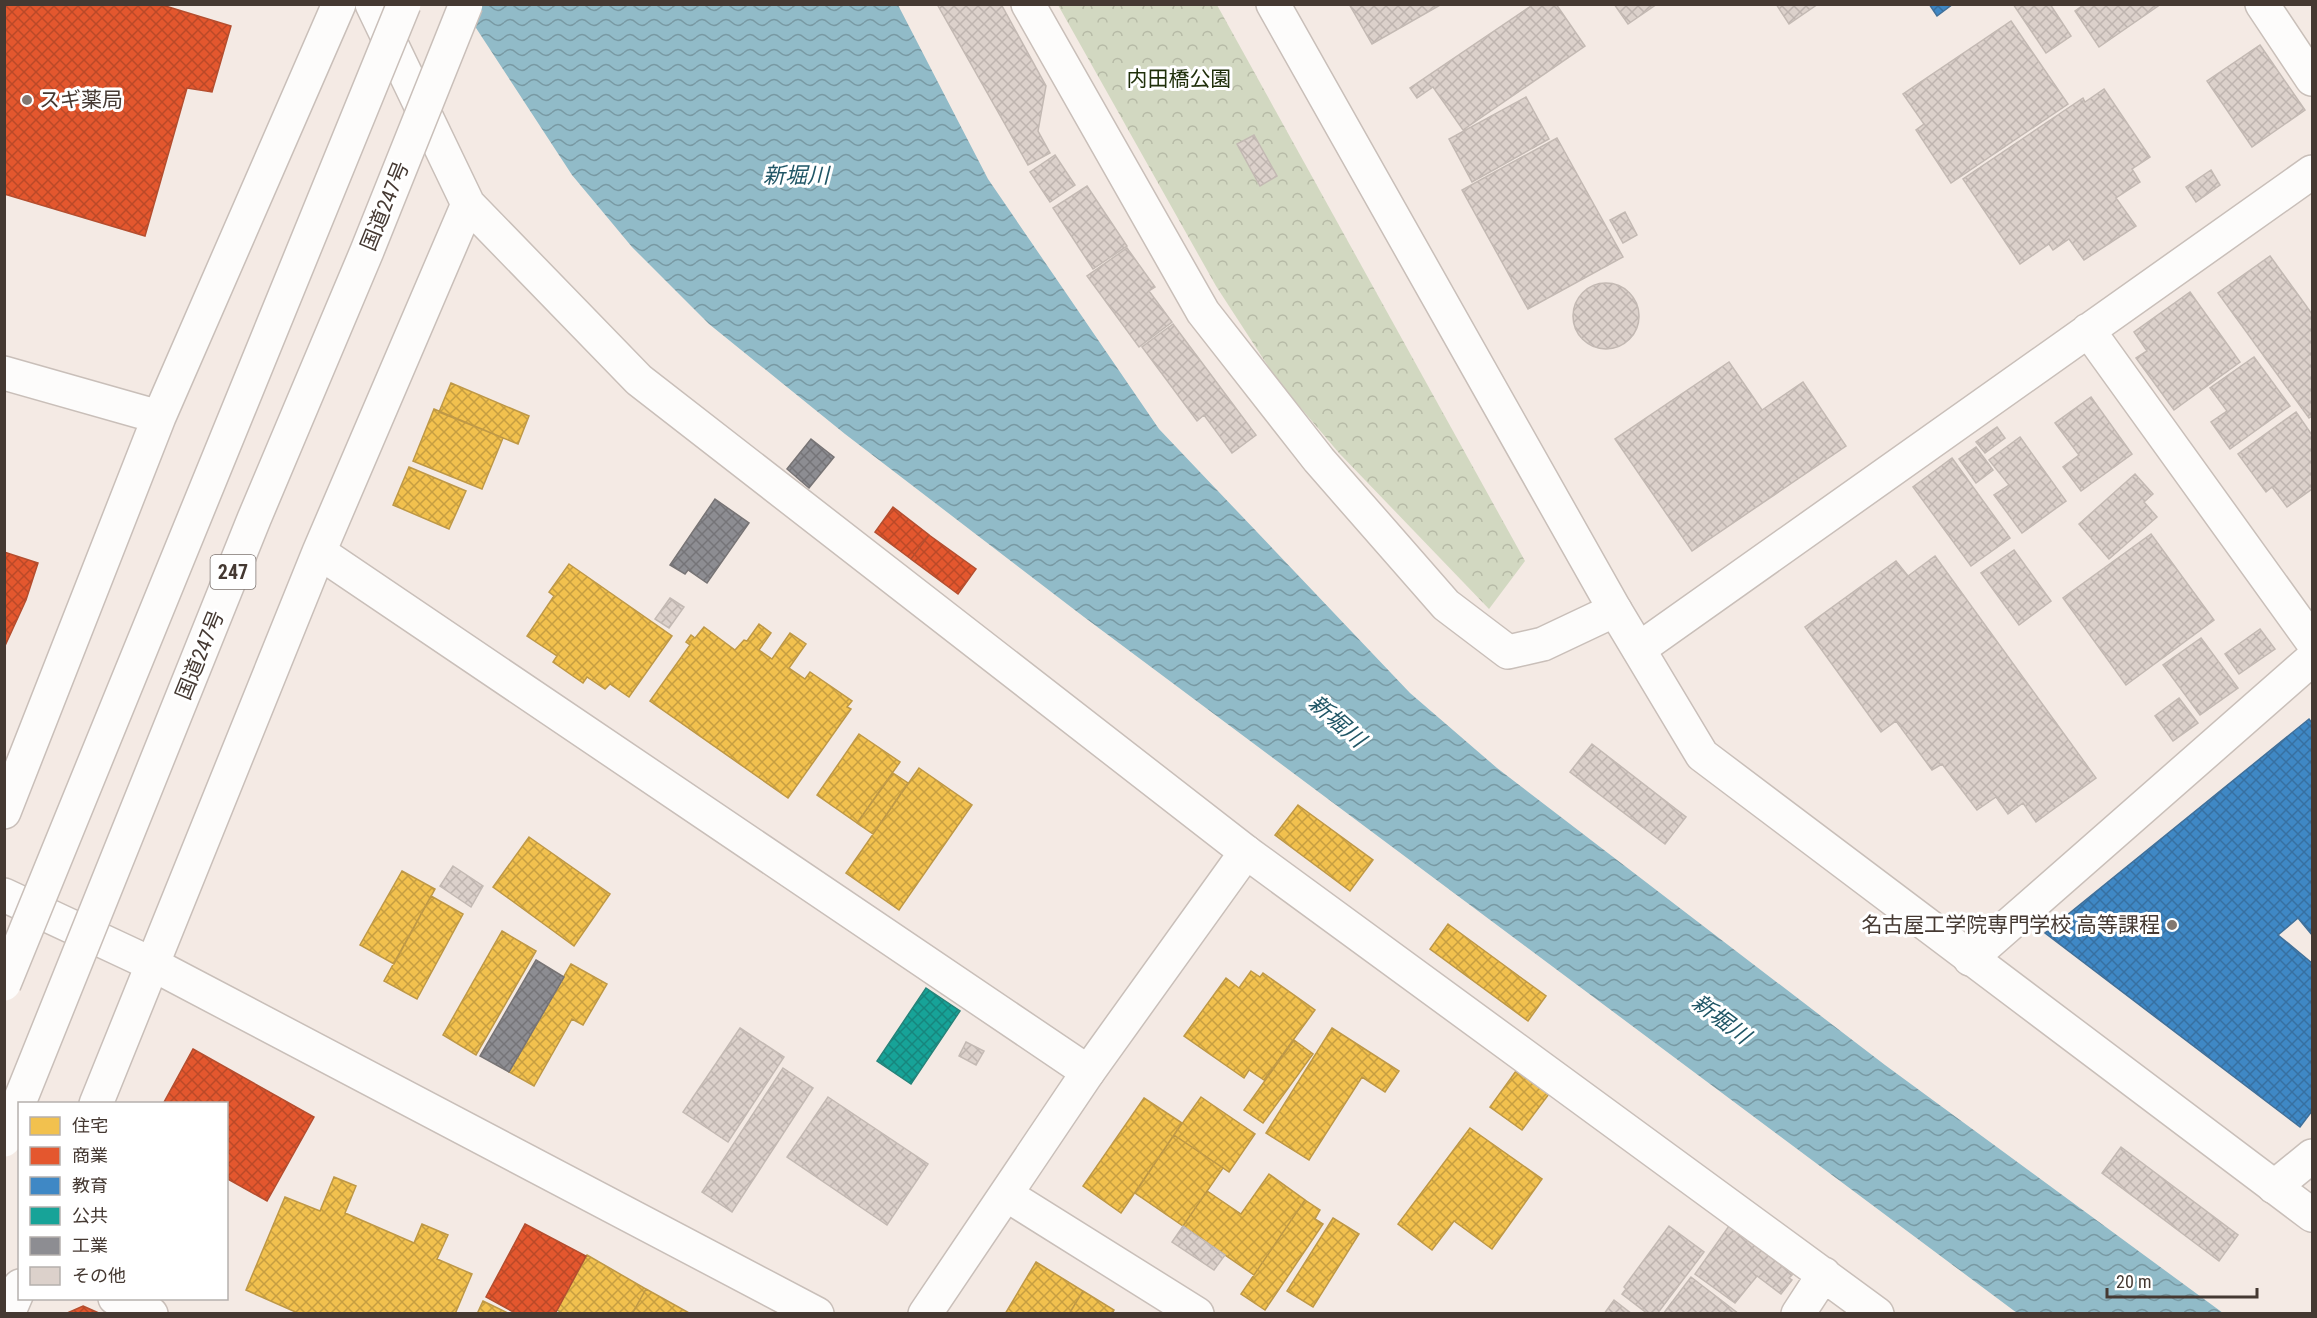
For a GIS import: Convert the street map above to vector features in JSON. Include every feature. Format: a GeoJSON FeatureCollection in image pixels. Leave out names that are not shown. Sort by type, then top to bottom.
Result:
{"type":"FeatureCollection","features":[{"type":"Feature","properties":{"kind":"main road"},"geometry":{"type":"LineString","coordinates":[[4,812],[159,417],[339,4]]}},
{"type":"Feature","properties":{"kind":"main road"},"geometry":{"type":"LineString","coordinates":[[372,4],[468,204],[639,380],[1246,852],[1877,1314]]}},
{"type":"Feature","properties":{"kind":"main road","name":"247"},"geometry":{"type":"LineString","coordinates":[[4,984],[404,4]]}},
{"type":"Feature","properties":{"kind":"main road","name":"国道247号"},"geometry":{"type":"LineString","coordinates":[[19,1102],[254,519],[367,251],[466,4]]}},
{"type":"Feature","properties":{"kind":"main road"},"geometry":{"type":"LineString","coordinates":[[1028,4],[1203,312],[1319,460],[1446,605],[1508,652],[1543,644],[1615,610]]}},
{"type":"Feature","properties":{"kind":"main road"},"geometry":{"type":"LineString","coordinates":[[1273,4],[1615,610],[1702,755],[2313,1215]]}},
{"type":"Feature","properties":{"kind":"main road"},"geometry":{"type":"LineString","coordinates":[[2262,4],[2313,79]]}},
{"type":"Feature","properties":{"kind":"main road"},"geometry":{"type":"LineString","coordinates":[[1639,649],[2313,172]]}},
{"type":"Feature","properties":{"kind":"main road"},"geometry":{"type":"LineString","coordinates":[[97,1102],[320,552],[468,204]]}},
{"type":"Feature","properties":{"kind":"main road"},"geometry":{"type":"LineString","coordinates":[[2088,330],[2313,640]]}},
{"type":"Feature","properties":{"kind":"main road"},"geometry":{"type":"LineString","coordinates":[[4,373],[159,417]]}},
{"type":"Feature","properties":{"kind":"main road"},"geometry":{"type":"LineString","coordinates":[[320,552],[1088,1072]]}},
{"type":"Feature","properties":{"kind":"main road"},"geometry":{"type":"LineString","coordinates":[[1970,959],[2313,659]]}},
{"type":"Feature","properties":{"kind":"main road"},"geometry":{"type":"LineString","coordinates":[[925,1314],[1088,1072],[1246,852]]}},
{"type":"Feature","properties":{"kind":"main road"},"geometry":{"type":"LineString","coordinates":[[4,895],[154,965],[817,1314]]}},
{"type":"Feature","properties":{"kind":"main road","name":"国道247号"},"geometry":{"type":"LineString","coordinates":[[4,1140],[18,1105]]}},
{"type":"Feature","properties":{"kind":"main road"},"geometry":{"type":"LineString","coordinates":[[2274,1187],[2313,1156]]}},
{"type":"Feature","properties":{"kind":"main road"},"geometry":{"type":"LineString","coordinates":[[1007,1195],[1197,1314]]}},
{"type":"Feature","properties":{"kind":"main road"},"geometry":{"type":"LineString","coordinates":[[1798,1314],[1824,1274]]}},
{"type":"Feature","properties":{"kind":"main road"},"geometry":{"type":"LineString","coordinates":[[8,1314],[18,1291]]}},
{"type":"Feature","properties":{"kind":"main road"},"geometry":{"type":"LineString","coordinates":[[117,1300],[151,1314]]}},
{"type":"Feature","properties":{"kind":"green space","name":"内田橋公園"},"geometry":{"type":"Polygon","coordinates":[[[1058,5],[1217,5],[1525,561],[1489,609],[1339,453],[1277,380],[1216,286],[1058,5]]]}},
{"type":"Feature","properties":{"kind":"water","name":"新堀川"},"geometry":{"type":"Polygon","coordinates":[[[461,5],[898,5],[988,179],[1159,429],[1410,693],[1497,768],[1885,1065],[2223,1313],[2017,1313],[1084,617],[845,434],[709,324],[632,247],[572,175],[461,5]]]}},
{"type":"Feature","properties":{"kind":"building: 住宅"},"geometry":{"type":"Polygon","coordinates":[[[451,383],[529,416],[518,444],[439,412],[451,383]]]}},
{"type":"Feature","properties":{"kind":"building: 住宅"},"geometry":{"type":"Polygon","coordinates":[[[434,409],[503,438],[482,489],[413,461],[434,409]]]}},
{"type":"Feature","properties":{"kind":"building: 住宅"},"geometry":{"type":"Polygon","coordinates":[[[409,467],[466,491],[449,529],[393,505],[409,467]]]}},
{"type":"Feature","properties":{"kind":"building: 住宅"},"geometry":{"type":"Polygon","coordinates":[[[569,564],[672,636],[629,697],[610,684],[605,689],[587,677],[583,683],[553,662],[557,656],[527,636],[554,596],[549,592],[569,564]]]}},
{"type":"Feature","properties":{"kind":"building: 住宅"},"geometry":{"type":"Polygon","coordinates":[[[759,624],[771,633],[759,650],[772,659],[790,633],[806,644],[789,668],[805,679],[810,672],[852,701],[847,707],[851,709],[788,798],[650,701],[690,645],[686,642],[691,635],[695,638],[704,627],[735,650],[744,640],[747,641],[759,624]]]}},
{"type":"Feature","properties":{"kind":"building: 住宅"},"geometry":{"type":"Polygon","coordinates":[[[859,734],[900,762],[857,823],[817,795],[859,734]]]}},
{"type":"Feature","properties":{"kind":"building: 住宅"},"geometry":{"type":"Polygon","coordinates":[[[919,768],[972,805],[899,910],[846,873],[919,768]]]}},
{"type":"Feature","properties":{"kind":"building: 住宅"},"geometry":{"type":"Polygon","coordinates":[[[893,773],[908,783],[873,834],[857,823],[893,773]]]}},
{"type":"Feature","properties":{"kind":"building: 住宅"},"geometry":{"type":"Polygon","coordinates":[[[1298,805],[1373,860],[1350,891],[1275,835],[1298,805]]]}},
{"type":"Feature","properties":{"kind":"building: 住宅"},"geometry":{"type":"Polygon","coordinates":[[[529,837],[610,894],[574,946],[493,887],[529,837]]]}},
{"type":"Feature","properties":{"kind":"building: 住宅"},"geometry":{"type":"Polygon","coordinates":[[[402,871],[435,889],[394,964],[360,945],[402,871]]]}},
{"type":"Feature","properties":{"kind":"building: 住宅"},"geometry":{"type":"Polygon","coordinates":[[[431,896],[463,914],[417,999],[384,981],[431,896]]]}},
{"type":"Feature","properties":{"kind":"building: 住宅"},"geometry":{"type":"Polygon","coordinates":[[[1448,924],[1546,996],[1528,1021],[1430,949],[1448,924]]]}},
{"type":"Feature","properties":{"kind":"building: 住宅"},"geometry":{"type":"Polygon","coordinates":[[[502,931],[536,951],[476,1055],[443,1035],[502,931]]]}},
{"type":"Feature","properties":{"kind":"building: 住宅"},"geometry":{"type":"Polygon","coordinates":[[[571,964],[607,984],[583,1025],[572,1019],[534,1086],[509,1072],[571,964]]]}},
{"type":"Feature","properties":{"kind":"building: 住宅"},"geometry":{"type":"Polygon","coordinates":[[[1251,971],[1260,977],[1263,973],[1315,1010],[1264,1080],[1249,1070],[1244,1078],[1184,1036],[1226,978],[1239,988],[1251,971]]]}},
{"type":"Feature","properties":{"kind":"building: 住宅"},"geometry":{"type":"Polygon","coordinates":[[[1332,1028],[1399,1071],[1385,1092],[1362,1077],[1309,1160],[1266,1133],[1332,1028]]]}},
{"type":"Feature","properties":{"kind":"building: 住宅"},"geometry":{"type":"Polygon","coordinates":[[[1294,1040],[1313,1054],[1263,1123],[1244,1110],[1294,1040]]]}},
{"type":"Feature","properties":{"kind":"building: 住宅"},"geometry":{"type":"Polygon","coordinates":[[[1516,1071],[1549,1094],[1522,1130],[1490,1107],[1516,1071]]]}},
{"type":"Feature","properties":{"kind":"building: 住宅"},"geometry":{"type":"Polygon","coordinates":[[[1201,1097],[1255,1134],[1229,1172],[1174,1135],[1201,1097]]]}},
{"type":"Feature","properties":{"kind":"building: 住宅"},"geometry":{"type":"Polygon","coordinates":[[[1144,1098],[1182,1123],[1121,1213],[1083,1186],[1144,1098]]]}},
{"type":"Feature","properties":{"kind":"building: 住宅"},"geometry":{"type":"Polygon","coordinates":[[[1470,1128],[1542,1179],[1492,1249],[1454,1221],[1432,1250],[1398,1224],[1470,1128]]]}},
{"type":"Feature","properties":{"kind":"building: 住宅"},"geometry":{"type":"Polygon","coordinates":[[[1174,1135],[1223,1168],[1183,1226],[1135,1193],[1174,1135]]]}},
{"type":"Feature","properties":{"kind":"building: 住宅"},"geometry":{"type":"Polygon","coordinates":[[[1269,1174],[1305,1200],[1254,1275],[1183,1226],[1207,1191],[1241,1214],[1269,1174]]]}},
{"type":"Feature","properties":{"kind":"building: 住宅"},"geometry":{"type":"Polygon","coordinates":[[[334,1177],[356,1186],[345,1213],[414,1243],[422,1224],[448,1235],[437,1259],[472,1274],[455,1314],[300,1314],[246,1290],[285,1197],[320,1211],[334,1177]]]}},
{"type":"Feature","properties":{"kind":"building: 住宅"},"geometry":{"type":"Polygon","coordinates":[[[1305,1200],[1320,1210],[1315,1219],[1323,1224],[1265,1310],[1241,1294],[1305,1200]]]}},
{"type":"Feature","properties":{"kind":"building: 住宅"},"geometry":{"type":"Polygon","coordinates":[[[1333,1218],[1359,1234],[1313,1307],[1287,1291],[1333,1218]]]}},
{"type":"Feature","properties":{"kind":"building: 住宅"},"geometry":{"type":"Polygon","coordinates":[[[587,1255],[646,1289],[632,1314],[564,1314],[557,1310],[587,1255]]]}},
{"type":"Feature","properties":{"kind":"building: 住宅"},"geometry":{"type":"Polygon","coordinates":[[[1036,1262],[1083,1291],[1069,1314],[1005,1314],[1036,1262]]]}},
{"type":"Feature","properties":{"kind":"building: 住宅"},"geometry":{"type":"Polygon","coordinates":[[[646,1289],[691,1314],[632,1314],[646,1289]]]}},
{"type":"Feature","properties":{"kind":"building: 住宅"},"geometry":{"type":"Polygon","coordinates":[[[1083,1291],[1114,1310],[1112,1314],[1069,1314],[1083,1291]]]}},
{"type":"Feature","properties":{"kind":"building: 住宅"},"geometry":{"type":"Polygon","coordinates":[[[483,1301],[510,1314],[477,1314],[483,1301]]]}},
{"type":"Feature","properties":{"kind":"building: 商業"},"geometry":{"type":"Polygon","coordinates":[[[4,4],[159,4],[231,26],[212,92],[187,88],[145,236],[4,194],[4,4]]]}},
{"type":"Feature","properties":{"kind":"building: 商業"},"geometry":{"type":"Polygon","coordinates":[[[893,507],[929,535],[911,559],[875,532],[893,507]]]}},
{"type":"Feature","properties":{"kind":"building: 商業"},"geometry":{"type":"Polygon","coordinates":[[[929,535],[976,569],[958,594],[911,559],[929,535]]]}},
{"type":"Feature","properties":{"kind":"building: 商業"},"geometry":{"type":"Polygon","coordinates":[[[4,552],[38,563],[26,600],[4,648],[4,552]]]}},
{"type":"Feature","properties":{"kind":"building: 商業"},"geometry":{"type":"Polygon","coordinates":[[[193,1049],[314,1117],[267,1201],[228,1179],[228,1102],[164,1102],[193,1049]]]}},
{"type":"Feature","properties":{"kind":"building: 商業"},"geometry":{"type":"Polygon","coordinates":[[[525,1224],[586,1256],[555,1314],[517,1314],[486,1297],[525,1224]]]}},
{"type":"Feature","properties":{"kind":"building: 商業"},"geometry":{"type":"Polygon","coordinates":[[[83,1306],[101,1314],[65,1314],[83,1306]]]}},
{"type":"Feature","properties":{"kind":"building: 教育"},"geometry":{"type":"Polygon","coordinates":[[[1929,4],[1953,4],[1937,16],[1929,4]]]}},
{"type":"Feature","properties":{"kind":"building: 教育","name":"名古屋工学院専門学校 高等課程"},"geometry":{"type":"Polygon","coordinates":[[[2309,719],[2312,723],[2312,935],[2298,918],[2278,935],[2312,963],[2312,1111],[2300,1127],[2045,933],[2309,719]]]}},
{"type":"Feature","properties":{"kind":"building: 公共"},"geometry":{"type":"Polygon","coordinates":[[[926,988],[960,1011],[911,1084],[877,1061],[926,988]]]}},
{"type":"Feature","properties":{"kind":"building: 工業"},"geometry":{"type":"Polygon","coordinates":[[[811,439],[834,457],[809,488],[787,469],[811,439]]]}},
{"type":"Feature","properties":{"kind":"building: 工業"},"geometry":{"type":"Polygon","coordinates":[[[715,499],[749,523],[707,583],[688,570],[685,574],[670,565],[715,499]]]}},
{"type":"Feature","properties":{"kind":"building: 工業"},"geometry":{"type":"Polygon","coordinates":[[[536,960],[564,977],[509,1072],[480,1056],[536,960]]]}},
{"type":"Feature","properties":{"kind":"building: その他"},"geometry":{"type":"Polygon","coordinates":[[[937,4],[1001,4],[1046,86],[1038,131],[1050,153],[1028,165],[937,4]]]}},
{"type":"Feature","properties":{"kind":"building: その他"},"geometry":{"type":"Polygon","coordinates":[[[1349,4],[1442,4],[1372,44],[1349,4]]]}},
{"type":"Feature","properties":{"kind":"building: その他"},"geometry":{"type":"Polygon","coordinates":[[[1534,4],[1556,4],[1585,46],[1463,130],[1433,87],[1417,98],[1410,88],[1534,4]]]}},
{"type":"Feature","properties":{"kind":"building: その他"},"geometry":{"type":"Polygon","coordinates":[[[1614,4],[1657,4],[1628,24],[1614,4]]]}},
{"type":"Feature","properties":{"kind":"building: その他"},"geometry":{"type":"Polygon","coordinates":[[[1776,4],[1818,4],[1789,24],[1776,4]]]}},
{"type":"Feature","properties":{"kind":"building: その他"},"geometry":{"type":"Polygon","coordinates":[[[2013,4],[2050,4],[2071,36],[2046,53],[2013,4]]]}},
{"type":"Feature","properties":{"kind":"building: その他"},"geometry":{"type":"Polygon","coordinates":[[[2085,4],[2161,4],[2099,47],[2075,11],[2085,4]]]}},
{"type":"Feature","properties":{"kind":"building: その他"},"geometry":{"type":"Polygon","coordinates":[[[2011,21],[2068,104],[1951,183],[1916,130],[1924,124],[1903,94],[2011,21]]]}},
{"type":"Feature","properties":{"kind":"building: その他"},"geometry":{"type":"Polygon","coordinates":[[[2260,45],[2305,110],[2252,147],[2207,81],[2260,45]]]}},
{"type":"Feature","properties":{"kind":"building: その他"},"geometry":{"type":"Polygon","coordinates":[[[2104,89],[2150,157],[2132,169],[2140,182],[2116,198],[2136,226],[2084,260],[2069,239],[2053,250],[2049,244],[2020,264],[1963,179],[2083,98],[2085,102],[2104,89]]]}},
{"type":"Feature","properties":{"kind":"building: その他"},"geometry":{"type":"Polygon","coordinates":[[[1526,97],[1549,139],[1472,182],[1449,139],[1526,97]]]}},
{"type":"Feature","properties":{"kind":"building: その他"},"geometry":{"type":"Polygon","coordinates":[[[1254,135],[1277,176],[1260,186],[1237,144],[1254,135]]]}},
{"type":"Feature","properties":{"kind":"building: その他"},"geometry":{"type":"Polygon","coordinates":[[[1557,138],[1623,257],[1528,309],[1462,190],[1557,138]]]}},
{"type":"Feature","properties":{"kind":"building: その他"},"geometry":{"type":"Polygon","coordinates":[[[1055,155],[1075,185],[1050,202],[1030,172],[1055,155]]]}},
{"type":"Feature","properties":{"kind":"building: その他"},"geometry":{"type":"Polygon","coordinates":[[[2211,170],[2220,185],[2196,202],[2186,187],[2211,170]]]}},
{"type":"Feature","properties":{"kind":"building: その他"},"geometry":{"type":"Polygon","coordinates":[[[1087,186],[1127,246],[1093,269],[1053,208],[1087,186]]]}},
{"type":"Feature","properties":{"kind":"building: その他"},"geometry":{"type":"Polygon","coordinates":[[[1625,212],[1637,235],[1623,243],[1610,220],[1625,212]]]}},
{"type":"Feature","properties":{"kind":"building: その他"},"geometry":{"type":"Polygon","coordinates":[[[1127,248],[1155,287],[1149,291],[1172,322],[1139,347],[1087,276],[1127,248]]]}},
{"type":"Feature","properties":{"kind":"building: その他"},"geometry":{"type":"Polygon","coordinates":[[[2270,256],[2312,314],[2312,416],[2309,418],[2218,293],[2270,256]]]}},
{"type":"Feature","properties":{"kind":"building: その他"},"geometry":{"type":"Polygon","coordinates":[[[1600,283],[1612,283],[1624,288],[1634,298],[1639,316],[1637,329],[1624,344],[1612,349],[1600,349],[1588,344],[1578,334],[1573,322],[1573,310],[1578,298],[1588,288],[1600,283]]]}},
{"type":"Feature","properties":{"kind":"building: その他"},"geometry":{"type":"Polygon","coordinates":[[[2190,292],[2240,362],[2174,410],[2136,358],[2147,351],[2134,332],[2190,292]]]}},
{"type":"Feature","properties":{"kind":"building: その他"},"geometry":{"type":"Polygon","coordinates":[[[1173,324],[1256,435],[1232,453],[1204,415],[1197,421],[1142,347],[1173,324]]]}},
{"type":"Feature","properties":{"kind":"building: その他"},"geometry":{"type":"Polygon","coordinates":[[[2254,357],[2290,406],[2230,449],[2211,422],[2227,411],[2210,388],[2254,357]]]}},
{"type":"Feature","properties":{"kind":"building: その他"},"geometry":{"type":"Polygon","coordinates":[[[1729,362],[1762,410],[1803,382],[1846,446],[1692,551],[1615,439],[1729,362]]]}},
{"type":"Feature","properties":{"kind":"building: その他"},"geometry":{"type":"Polygon","coordinates":[[[2091,397],[2132,454],[2081,491],[2063,467],[2079,455],[2055,423],[2091,397]]]}},
{"type":"Feature","properties":{"kind":"building: その他"},"geometry":{"type":"Polygon","coordinates":[[[2296,412],[2312,435],[2312,489],[2287,507],[2272,487],[2266,492],[2238,454],[2296,412]]]}},
{"type":"Feature","properties":{"kind":"building: その他"},"geometry":{"type":"Polygon","coordinates":[[[1997,427],[2005,438],[1985,453],[1976,442],[1997,427]]]}},
{"type":"Feature","properties":{"kind":"building: その他"},"geometry":{"type":"Polygon","coordinates":[[[2020,437],[2066,501],[2022,533],[1994,495],[2009,485],[1989,460],[2020,437]]]}},
{"type":"Feature","properties":{"kind":"building: その他"},"geometry":{"type":"Polygon","coordinates":[[[1976,447],[1993,470],[1976,483],[1959,459],[1976,447]]]}},
{"type":"Feature","properties":{"kind":"building: その他"},"geometry":{"type":"Polygon","coordinates":[[[1952,458],[2010,538],[1971,566],[1913,487],[1952,458]]]}},
{"type":"Feature","properties":{"kind":"building: その他"},"geometry":{"type":"Polygon","coordinates":[[[2135,474],[2153,494],[2144,502],[2157,517],[2109,559],[2079,524],[2135,474]]]}},
{"type":"Feature","properties":{"kind":"building: その他"},"geometry":{"type":"Polygon","coordinates":[[[2151,534],[2214,620],[2126,685],[2063,598],[2151,534]]]}},
{"type":"Feature","properties":{"kind":"building: その他"},"geometry":{"type":"Polygon","coordinates":[[[2014,550],[2051,601],[2019,625],[1981,573],[2014,550]]]}},
{"type":"Feature","properties":{"kind":"building: その他"},"geometry":{"type":"Polygon","coordinates":[[[1935,556],[2096,778],[2036,822],[2023,803],[2008,814],[1996,797],[1977,810],[1942,764],[1932,770],[1896,721],[1881,732],[1805,627],[1896,561],[1908,576],[1935,556]]]}},
{"type":"Feature","properties":{"kind":"building: その他"},"geometry":{"type":"Polygon","coordinates":[[[670,598],[684,607],[669,628],[655,619],[670,598]]]}},
{"type":"Feature","properties":{"kind":"building: その他"},"geometry":{"type":"Polygon","coordinates":[[[2260,629],[2275,649],[2239,674],[2225,654],[2260,629]]]}},
{"type":"Feature","properties":{"kind":"building: その他"},"geometry":{"type":"Polygon","coordinates":[[[2201,638],[2238,688],[2200,715],[2163,665],[2201,638]]]}},
{"type":"Feature","properties":{"kind":"building: その他"},"geometry":{"type":"Polygon","coordinates":[[[2179,698],[2198,723],[2173,741],[2155,716],[2179,698]]]}},
{"type":"Feature","properties":{"kind":"building: その他"},"geometry":{"type":"Polygon","coordinates":[[[1592,744],[1686,817],[1665,844],[1570,772],[1592,744]]]}},
{"type":"Feature","properties":{"kind":"building: その他"},"geometry":{"type":"Polygon","coordinates":[[[453,866],[483,886],[471,907],[440,886],[453,866]]]}},
{"type":"Feature","properties":{"kind":"building: その他"},"geometry":{"type":"Polygon","coordinates":[[[740,1028],[784,1057],[728,1142],[683,1112],[740,1028]]]}},
{"type":"Feature","properties":{"kind":"building: その他"},"geometry":{"type":"Polygon","coordinates":[[[966,1042],[984,1051],[976,1065],[959,1056],[966,1042]]]}},
{"type":"Feature","properties":{"kind":"building: その他"},"geometry":{"type":"Polygon","coordinates":[[[783,1068],[813,1088],[732,1212],[702,1192],[783,1068]]]}},
{"type":"Feature","properties":{"kind":"building: その他"},"geometry":{"type":"Polygon","coordinates":[[[828,1097],[928,1164],[887,1225],[787,1157],[828,1097]]]}},
{"type":"Feature","properties":{"kind":"building: その他"},"geometry":{"type":"Polygon","coordinates":[[[2121,1147],[2238,1235],[2219,1261],[2102,1173],[2121,1147]]]}},
{"type":"Feature","properties":{"kind":"building: その他"},"geometry":{"type":"Polygon","coordinates":[[[1183,1226],[1225,1255],[1214,1270],[1172,1242],[1183,1226]]]}},
{"type":"Feature","properties":{"kind":"building: その他"},"geometry":{"type":"Polygon","coordinates":[[[1669,1226],[1704,1252],[1657,1314],[1648,1314],[1622,1294],[1626,1289],[1624,1287],[1669,1226]]]}},
{"type":"Feature","properties":{"kind":"building: その他"},"geometry":{"type":"Polygon","coordinates":[[[1729,1226],[1793,1274],[1789,1278],[1792,1280],[1781,1294],[1757,1276],[1735,1303],[1695,1274],[1729,1226]]]}},
{"type":"Feature","properties":{"kind":"building: その他"},"geometry":{"type":"Polygon","coordinates":[[[1691,1277],[1739,1314],[1663,1314],[1691,1277]]]}},
{"type":"Feature","properties":{"kind":"building: その他"},"geometry":{"type":"Polygon","coordinates":[[[1614,1300],[1632,1314],[1604,1314],[1614,1300]]]}},
{"type":"Feature","properties":{"kind":"place","name":"スギ薬局"},"geometry":{"type":"Point","coordinates":[27,100]}},
{"type":"Feature","properties":{"kind":"place","name":"名古屋工学院専門学校 高等課程"},"geometry":{"type":"Point","coordinates":[2172,925]}}]}
